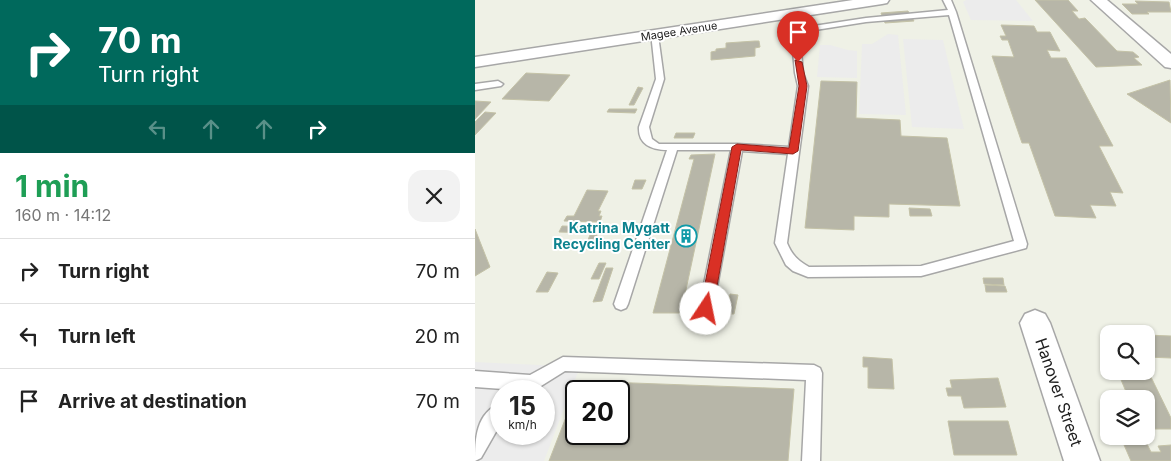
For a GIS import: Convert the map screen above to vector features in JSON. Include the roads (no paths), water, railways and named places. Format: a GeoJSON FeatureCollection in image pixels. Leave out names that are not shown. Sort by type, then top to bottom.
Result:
{"type":"FeatureCollection","features":[{"type":"Feature","properties":{"kind":"street"},"geometry":{"type":"LineString","coordinates":[[1098,0],[1168,59]]}},
{"type":"Feature","properties":{"kind":"street","name":"Magee Avenue"},"geometry":{"type":"LineString","coordinates":[[475,62],[797,13],[883,12]]}},
{"type":"Feature","properties":{"kind":"street","name":"Hanover Street"},"geometry":{"type":"LineString","coordinates":[[1035,323],[1082,461]]}},
{"type":"Feature","properties":{"kind":"lane"},"geometry":{"type":"LineString","coordinates":[[920,16],[866,20],[807,29],[797,40],[799,73],[803,86],[781,243],[784,254],[794,266],[808,272],[921,271],[1021,244],[947,0]]}},
{"type":"Feature","properties":{"kind":"lane"},"geometry":{"type":"LineString","coordinates":[[866,20],[883,12]]}},
{"type":"Feature","properties":{"kind":"lane"},"geometry":{"type":"LineString","coordinates":[[911,17],[952,12]]}},
{"type":"Feature","properties":{"kind":"lane"},"geometry":{"type":"LineString","coordinates":[[797,13],[807,29]]}},
{"type":"Feature","properties":{"kind":"lane"},"geometry":{"type":"LineString","coordinates":[[654,35],[660,79],[644,126],[644,134],[649,144],[658,147],[737,147],[793,151]]}},
{"type":"Feature","properties":{"kind":"lane"},"geometry":{"type":"LineString","coordinates":[[475,87],[498,84]]}},
{"type":"Feature","properties":{"kind":"lane"},"geometry":{"type":"LineString","coordinates":[[621,304],[673,147]]}},
{"type":"Feature","properties":{"kind":"lane"},"geometry":{"type":"LineString","coordinates":[[706,309],[737,147]]}},
{"type":"Feature","properties":{"kind":"lane"},"geometry":{"type":"LineString","coordinates":[[537,380],[563,364],[815,372],[811,461]]}},
{"type":"Feature","properties":{"kind":"lane"},"geometry":{"type":"LineString","coordinates":[[475,379],[490,381]]}},
{"type":"Feature","properties":{"kind":"lane"},"geometry":{"type":"LineString","coordinates":[[475,452],[490,424]]}},
{"type":"Feature","properties":{"kind":"place","name":"Katrina Mygatt Recycling Center"},"geometry":{"type":"Point","coordinates":[686,236]}}]}
